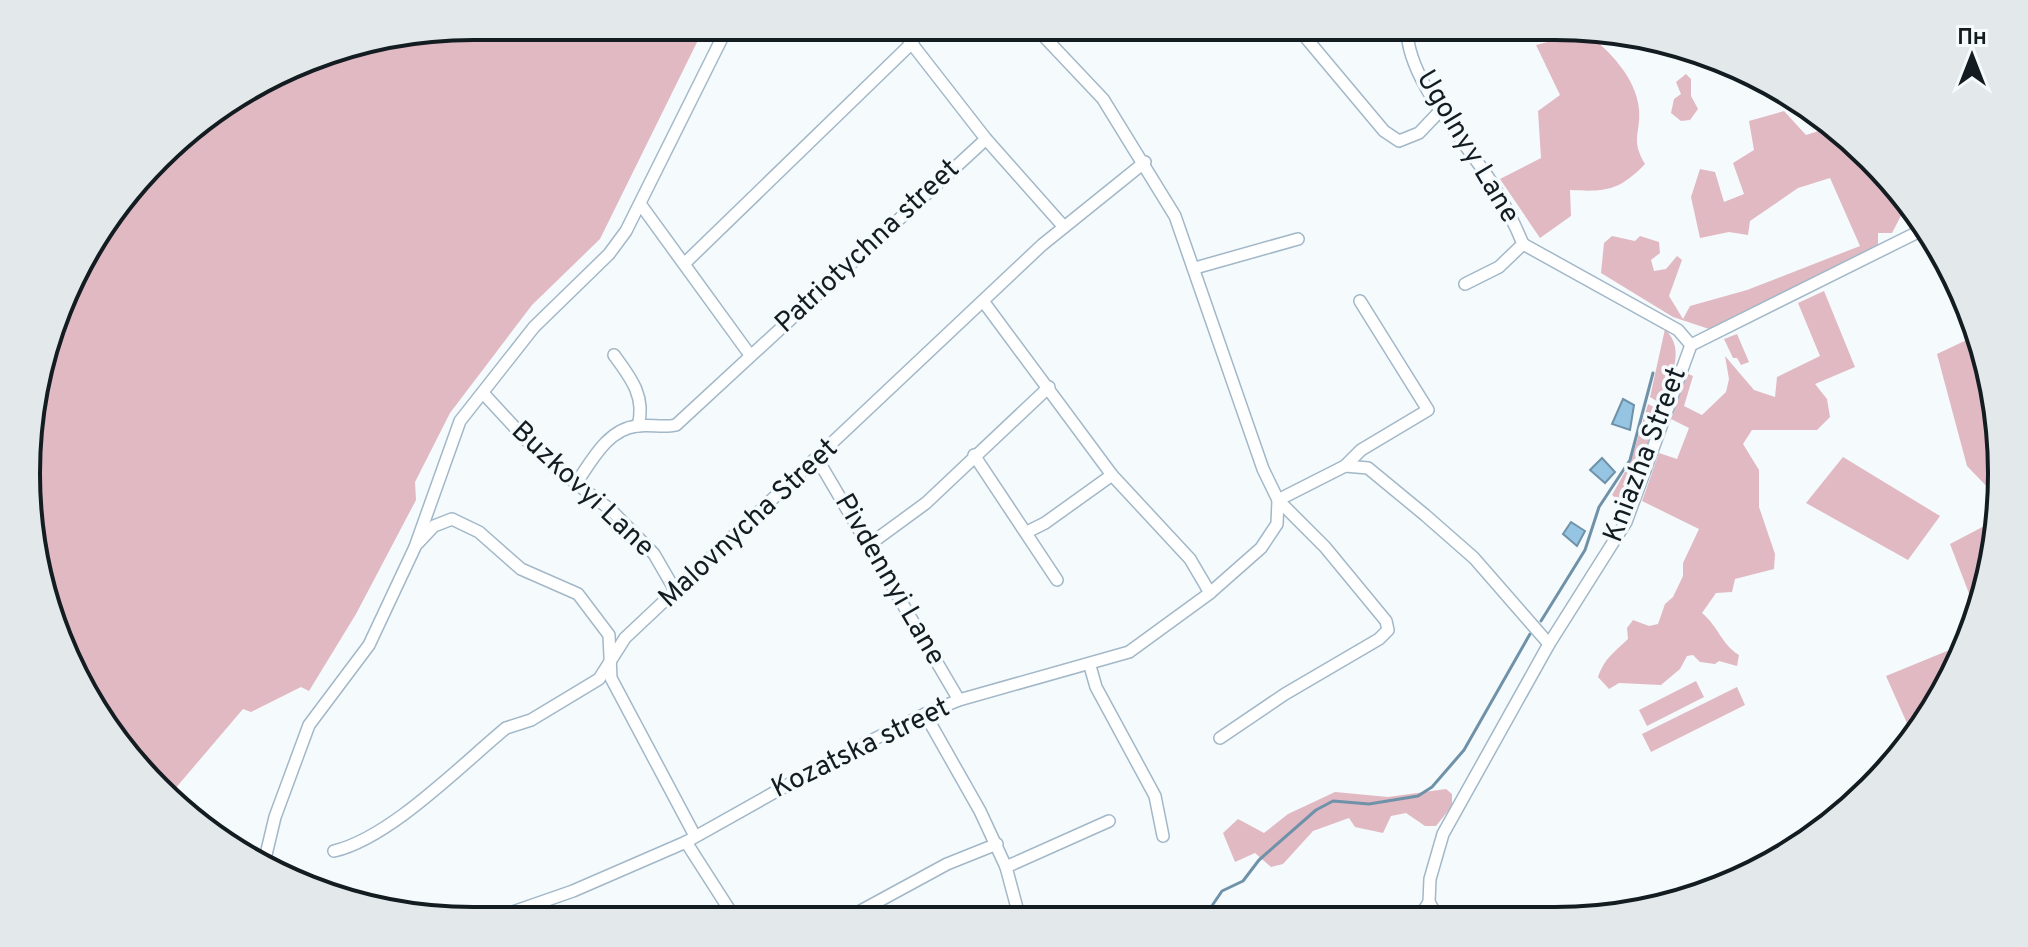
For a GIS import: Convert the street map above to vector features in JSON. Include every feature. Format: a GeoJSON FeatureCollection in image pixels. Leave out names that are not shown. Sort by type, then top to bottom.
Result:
{"type":"FeatureCollection","features":[{"type":"Feature","properties":{"kind":"street"},"geometry":{"type":"LineString","coordinates":[[266,854],[275,817],[309,725],[369,645],[415,547],[460,421],[534,327],[609,254],[641,205],[721,40]]}},
{"type":"Feature","properties":{"kind":"street"},"geometry":{"type":"LineString","coordinates":[[1047,40],[1103,99],[1145,162],[1175,216],[1263,469],[1278,500],[1325,547],[1386,621],[1388,630],[1379,639],[1285,694],[1220,738]]}},
{"type":"Feature","properties":{"kind":"street"},"geometry":{"type":"LineString","coordinates":[[1308,40],[1384,131],[1399,141],[1419,133],[1439,112]]}},
{"type":"Feature","properties":{"kind":"street","name":"Ugolnyy Lane"},"geometry":{"type":"LineString","coordinates":[[1409,40],[1410,50],[1439,112],[1490,180],[1512,216],[1523,244],[1499,267],[1465,284]]}},
{"type":"Feature","properties":{"kind":"street"},"geometry":{"type":"LineString","coordinates":[[685,263],[913,42]]}},
{"type":"Feature","properties":{"kind":"street","name":"Patriotychna street"},"geometry":{"type":"LineString","coordinates":[[913,42],[986,139],[1064,227]]}},
{"type":"Feature","properties":{"kind":"street","name":"Patriotychna street"},"geometry":{"type":"LineString","coordinates":[[577,482],[603,446],[619,432],[638,426],[676,425],[986,139]]}},
{"type":"Feature","properties":{"kind":"street","name":"Malovnycha Street"},"geometry":{"type":"LineString","coordinates":[[334,851],[355,846],[381,830],[506,728],[531,720],[599,679],[607,670],[611,655],[983,301],[1064,227],[1145,162]]}},
{"type":"Feature","properties":{"kind":"street","name":"Patriotychna street"},"geometry":{"type":"LineString","coordinates":[[641,205],[750,355]]}},
{"type":"Feature","properties":{"kind":"street","name":"Kniazha Street"},"geometry":{"type":"LineString","coordinates":[[1429,902],[1430,879],[1443,834],[1549,644],[1626,522],[1691,345],[1915,233]]}},
{"type":"Feature","properties":{"kind":"street"},"geometry":{"type":"LineString","coordinates":[[1195,268],[1298,239]]}},
{"type":"Feature","properties":{"kind":"street"},"geometry":{"type":"LineString","coordinates":[[1523,244],[1678,330],[1691,345]]}},
{"type":"Feature","properties":{"kind":"street"},"geometry":{"type":"LineString","coordinates":[[983,301],[1112,475],[1190,559],[1210,593]]}},
{"type":"Feature","properties":{"kind":"street"},"geometry":{"type":"LineString","coordinates":[[1278,500],[1345,466],[1361,450],[1428,410],[1360,301]]}},
{"type":"Feature","properties":{"kind":"street"},"geometry":{"type":"LineString","coordinates":[[614,355],[639,391],[642,411],[638,426]]}},
{"type":"Feature","properties":{"kind":"street"},"geometry":{"type":"LineString","coordinates":[[870,544],[926,503],[1049,387]]}},
{"type":"Feature","properties":{"kind":"street","name":"Buzkovyi Lane"},"geometry":{"type":"LineString","coordinates":[[483,393],[543,458],[577,482],[654,554],[676,592]]}},
{"type":"Feature","properties":{"kind":"street"},"geometry":{"type":"LineString","coordinates":[[974,455],[1057,580]]}},
{"type":"Feature","properties":{"kind":"street","name":"Pivdennyi Lane"},"geometry":{"type":"LineString","coordinates":[[818,460],[959,700]]}},
{"type":"Feature","properties":{"kind":"street"},"geometry":{"type":"LineString","coordinates":[[1345,466],[1368,468],[1425,515],[1474,558],[1549,644]]}},
{"type":"Feature","properties":{"kind":"street"},"geometry":{"type":"LineString","coordinates":[[1027,532],[1045,523],[1112,475]]}},
{"type":"Feature","properties":{"kind":"street","name":"Kozatska street"},"geometry":{"type":"LineString","coordinates":[[527,907],[573,891],[691,839],[845,753],[925,714],[959,700],[1090,666],[1129,652],[1210,593],[1261,548],[1277,524],[1278,500]]}},
{"type":"Feature","properties":{"kind":"street"},"geometry":{"type":"LineString","coordinates":[[415,547],[434,526],[452,519],[479,532],[521,569],[578,594],[609,635],[611,678],[691,839],[729,907]]}},
{"type":"Feature","properties":{"kind":"street"},"geometry":{"type":"LineString","coordinates":[[1090,666],[1096,687],[1155,796],[1163,836]]}},
{"type":"Feature","properties":{"kind":"street"},"geometry":{"type":"LineString","coordinates":[[925,714],[997,844],[1017,907]]}},
{"type":"Feature","properties":{"kind":"street"},"geometry":{"type":"LineString","coordinates":[[1006,867],[1109,821]]}},
{"type":"Feature","properties":{"kind":"street"},"geometry":{"type":"LineString","coordinates":[[876,907],[947,864],[997,844]]}},
{"type":"Feature","properties":{"kind":"street"},"geometry":{"type":"LineString","coordinates":[[1426,907],[1429,902],[1432,907]]}},
{"type":"Feature","properties":{"kind":"shaded area"},"geometry":{"type":"Polygon","coordinates":[[[698,40],[600,239],[532,305],[450,413],[415,482],[416,500],[356,614],[309,691],[301,687],[251,712],[243,709],[176,788],[130,737],[98,690],[73,639],[55,586],[44,530],[40,474],[48,389],[73,308],[113,233],[167,167],[210,130],[257,98],[334,63],[389,48],[445,41],[698,40]]]}},
{"type":"Feature","properties":{"kind":"shaded area"},"geometry":{"type":"Polygon","coordinates":[[[1555,40],[1597,43],[1612,56],[1637,97],[1637,142],[1645,164],[1627,180],[1611,188],[1570,190],[1571,216],[1540,238],[1500,179],[1541,158],[1538,111],[1560,95],[1536,45],[1555,40]]]}},
{"type":"Feature","properties":{"kind":"shaded area"},"geometry":{"type":"Polygon","coordinates":[[[1686,74],[1691,79],[1691,96],[1698,109],[1690,120],[1681,121],[1671,113],[1674,99],[1681,94],[1676,82],[1686,74]]]}},
{"type":"Feature","properties":{"kind":"shaded area"},"geometry":{"type":"Polygon","coordinates":[[[1784,111],[1806,135],[1819,131],[1861,167],[1901,215],[1892,233],[1878,233],[1878,248],[1709,329],[1673,317],[1601,273],[1604,243],[1612,236],[1635,241],[1640,236],[1659,242],[1660,253],[1651,260],[1654,271],[1666,269],[1677,256],[1682,260],[1669,296],[1683,319],[1690,306],[1747,290],[1860,246],[1830,178],[1798,188],[1750,221],[1748,235],[1729,232],[1700,238],[1691,197],[1700,169],[1715,172],[1724,202],[1744,194],[1733,163],[1754,150],[1749,121],[1784,111]]]}},
{"type":"Feature","properties":{"kind":"shaded area"},"geometry":{"type":"Polygon","coordinates":[[[1824,291],[1855,367],[1815,384],[1827,399],[1830,417],[1817,430],[1752,430],[1743,444],[1759,470],[1759,507],[1775,554],[1774,569],[1735,579],[1732,592],[1716,593],[1702,613],[1739,655],[1737,666],[1719,661],[1715,664],[1700,662],[1693,655],[1687,656],[1680,669],[1661,685],[1619,683],[1609,689],[1598,677],[1604,664],[1628,639],[1627,628],[1633,620],[1649,626],[1658,624],[1665,604],[1673,597],[1683,576],[1683,563],[1699,529],[1642,501],[1659,453],[1677,459],[1689,428],[1671,419],[1686,373],[1693,376],[1684,406],[1702,415],[1726,392],[1729,379],[1725,356],[1754,390],[1775,397],[1777,377],[1820,356],[1798,303],[1824,291]]]}},
{"type":"Feature","properties":{"kind":"shaded area"},"geometry":{"type":"Polygon","coordinates":[[[1665,329],[1672,337],[1676,355],[1660,403],[1650,397],[1665,329]]]}},
{"type":"Feature","properties":{"kind":"shaded area"},"geometry":{"type":"Polygon","coordinates":[[[1737,334],[1749,362],[1741,365],[1737,358],[1733,358],[1724,339],[1737,334]]]}},
{"type":"Feature","properties":{"kind":"shaded area"},"geometry":{"type":"Polygon","coordinates":[[[1967,340],[1984,417],[1988,487],[1967,466],[1937,354],[1967,340]]]}},
{"type":"Feature","properties":{"kind":"shaded area"},"geometry":{"type":"Polygon","coordinates":[[[1648,404],[1660,410],[1627,502],[1621,496],[1618,500],[1612,495],[1631,461],[1648,404]]]}},
{"type":"Feature","properties":{"kind":"shaded area"},"geometry":{"type":"Polygon","coordinates":[[[1843,457],[1940,516],[1908,560],[1806,503],[1843,457]]]}},
{"type":"Feature","properties":{"kind":"shaded area"},"geometry":{"type":"Polygon","coordinates":[[[1984,526],[1970,596],[1950,544],[1984,526]]]}},
{"type":"Feature","properties":{"kind":"shaded area"},"geometry":{"type":"Polygon","coordinates":[[[1950,650],[1930,690],[1907,724],[1886,676],[1950,650]]]}},
{"type":"Feature","properties":{"kind":"shaded area"},"geometry":{"type":"Polygon","coordinates":[[[1696,681],[1704,697],[1647,726],[1639,710],[1696,681]]]}},
{"type":"Feature","properties":{"kind":"shaded area"},"geometry":{"type":"Polygon","coordinates":[[[1737,687],[1745,705],[1651,752],[1642,734],[1737,687]]]}},
{"type":"Feature","properties":{"kind":"shaded area"},"geometry":{"type":"Polygon","coordinates":[[[1446,789],[1452,794],[1452,806],[1436,826],[1425,826],[1406,813],[1391,816],[1383,833],[1355,827],[1349,818],[1313,831],[1283,864],[1271,867],[1255,853],[1235,862],[1223,833],[1238,819],[1264,833],[1288,814],[1335,792],[1388,797],[1446,789]]]}},
{"type":"Feature","properties":{"kind":"water"},"geometry":{"type":"Polygon","coordinates":[[[1623,399],[1634,405],[1630,430],[1612,424],[1623,399]]]}},
{"type":"Feature","properties":{"kind":"water"},"geometry":{"type":"Polygon","coordinates":[[[1602,458],[1615,472],[1605,483],[1590,470],[1602,458]]]}},
{"type":"Feature","properties":{"kind":"water"},"geometry":{"type":"Polygon","coordinates":[[[1571,522],[1585,531],[1577,546],[1563,534],[1571,522]]]}},
{"type":"Feature","properties":{"kind":"waterway"},"geometry":{"type":"LineString","coordinates":[[1541,621],[1585,550],[1599,507],[1630,460],[1653,373]]}},
{"type":"Feature","properties":{"kind":"waterway"},"geometry":{"type":"LineString","coordinates":[[1211,907],[1222,891],[1243,881],[1259,860],[1316,810],[1333,801],[1369,804],[1418,796],[1432,787],[1464,750],[1530,634]]}}]}
